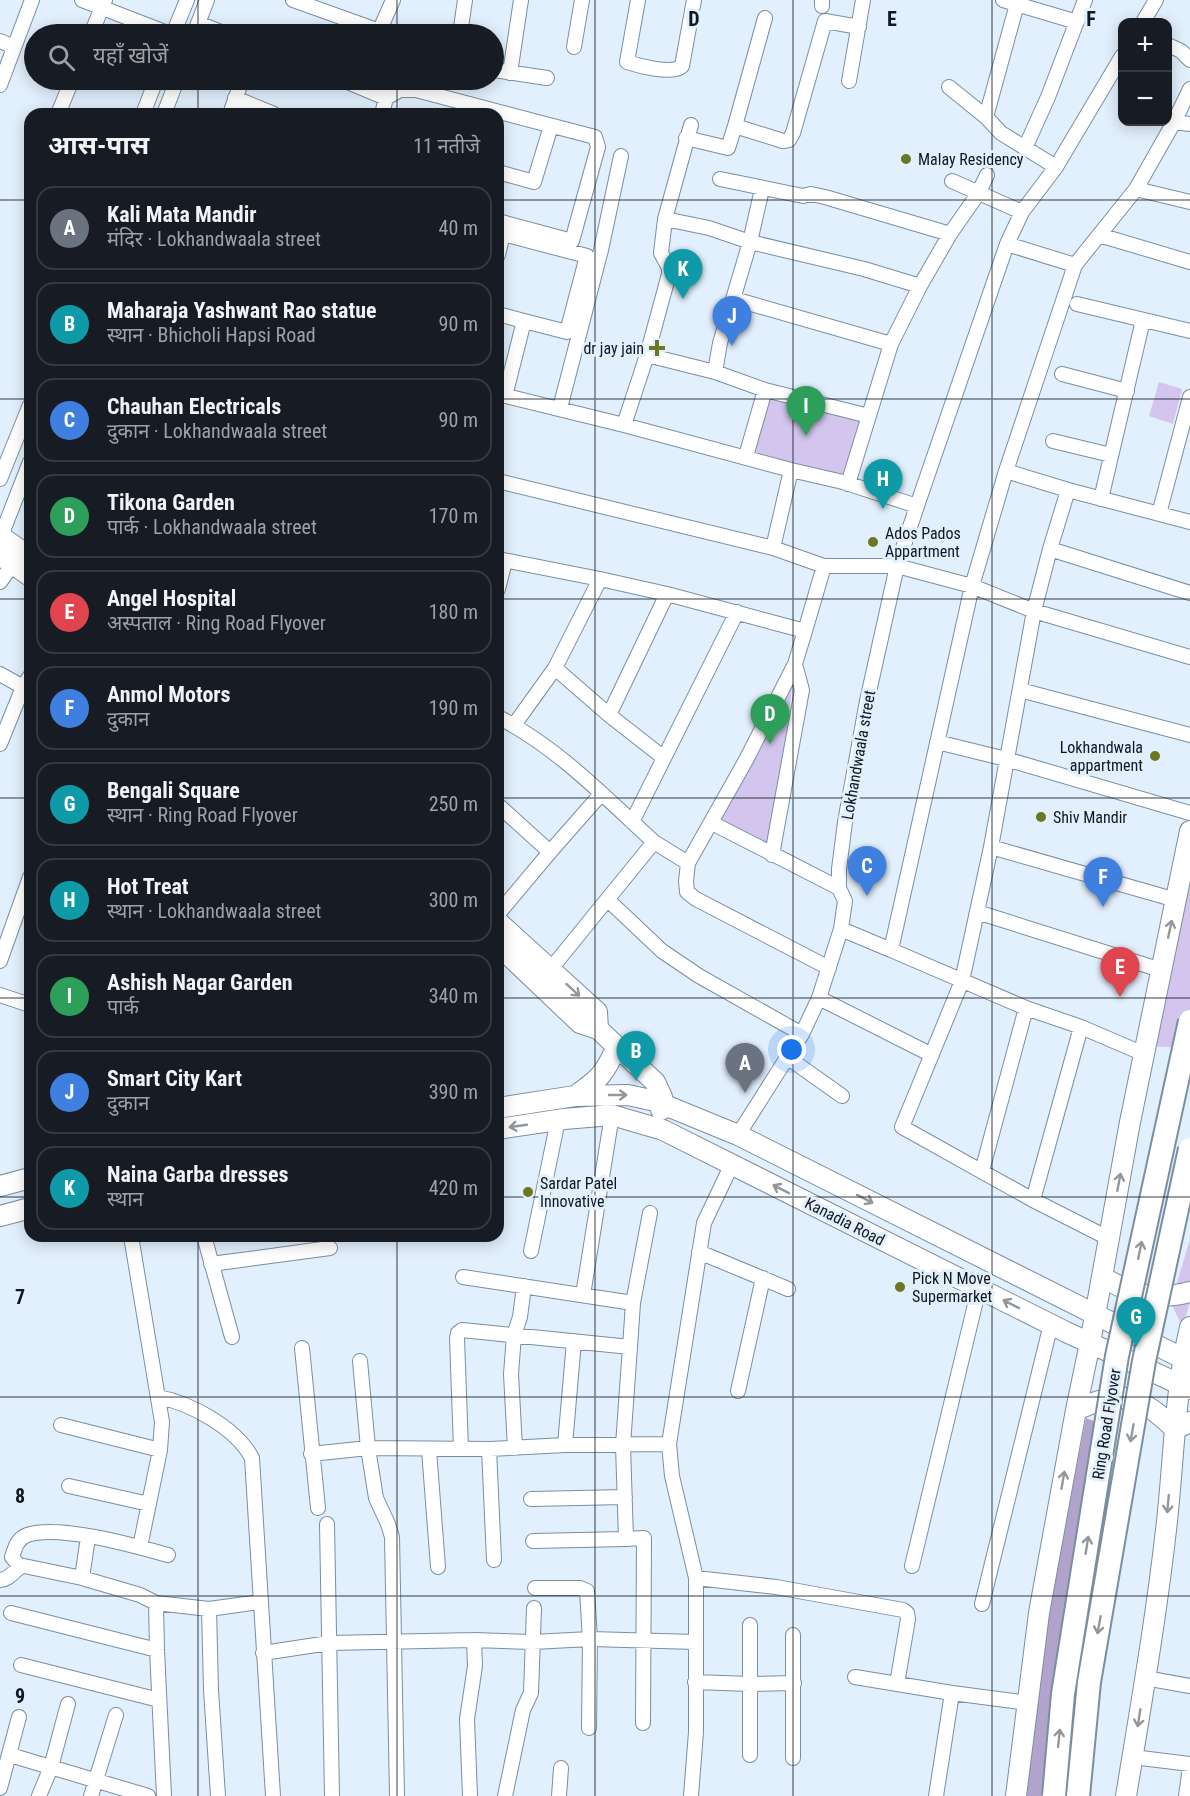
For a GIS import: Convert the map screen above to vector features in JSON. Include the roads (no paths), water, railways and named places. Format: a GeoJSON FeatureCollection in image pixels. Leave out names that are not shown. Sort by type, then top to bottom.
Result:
{"type":"FeatureCollection","features":[{"type":"Feature","properties":{"kind":"main road","name":"Ring Road Flyover"},"geometry":{"type":"LineString","coordinates":[[1054,1796],[1063,1694],[1117,1356],[1190,1021]]}},
{"type":"Feature","properties":{"kind":"main road","name":"Ring Road Flyover"},"geometry":{"type":"LineString","coordinates":[[1078,1796],[1091,1671],[1144,1361],[1190,1149]]}},
{"type":"Feature","properties":{"kind":"street"},"geometry":{"type":"LineString","coordinates":[[0,86],[32,0]]}},
{"type":"Feature","properties":{"kind":"street"},"geometry":{"type":"LineString","coordinates":[[82,0],[104,4],[149,24]]}},
{"type":"Feature","properties":{"kind":"street"},"geometry":{"type":"LineString","coordinates":[[176,24],[187,0]]}},
{"type":"Feature","properties":{"kind":"street"},"geometry":{"type":"LineString","coordinates":[[198,24],[207,0]]}},
{"type":"Feature","properties":{"kind":"street"},"geometry":{"type":"LineString","coordinates":[[293,0],[356,24]]}},
{"type":"Feature","properties":{"kind":"street"},"geometry":{"type":"LineString","coordinates":[[385,24],[393,0]]}},
{"type":"Feature","properties":{"kind":"street"},"geometry":{"type":"LineString","coordinates":[[461,24],[465,0]]}},
{"type":"Feature","properties":{"kind":"street"},"geometry":{"type":"LineString","coordinates":[[510,73],[521,0]]}},
{"type":"Feature","properties":{"kind":"street"},"geometry":{"type":"LineString","coordinates":[[574,47],[582,0]]}},
{"type":"Feature","properties":{"kind":"street"},"geometry":{"type":"LineString","coordinates":[[638,0],[627,62],[669,71],[678,70],[682,66],[694,0]]}},
{"type":"Feature","properties":{"kind":"street"},"geometry":{"type":"LineString","coordinates":[[849,81],[863,0]]}},
{"type":"Feature","properties":{"kind":"street"},"geometry":{"type":"LineString","coordinates":[[1003,0],[1077,22]]}},
{"type":"Feature","properties":{"kind":"street"},"geometry":{"type":"LineString","coordinates":[[1025,148],[1085,0]]}},
{"type":"Feature","properties":{"kind":"street"},"geometry":{"type":"LineString","coordinates":[[1145,18],[1156,0]]}},
{"type":"Feature","properties":{"kind":"street"},"geometry":{"type":"LineString","coordinates":[[95,24],[104,4]]}},
{"type":"Feature","properties":{"kind":"street"},"geometry":{"type":"LineString","coordinates":[[986,117],[1017,4]]}},
{"type":"Feature","properties":{"kind":"street"},"geometry":{"type":"LineString","coordinates":[[624,425],[647,355],[669,274],[669,268],[661,253],[665,219],[688,132],[728,147],[765,18]]}},
{"type":"Feature","properties":{"kind":"street"},"geometry":{"type":"LineString","coordinates":[[735,126],[783,141],[789,140],[793,134],[825,21],[859,27]]}},
{"type":"Feature","properties":{"kind":"street"},"geometry":{"type":"LineString","coordinates":[[0,41],[14,47]]}},
{"type":"Feature","properties":{"kind":"street"},"geometry":{"type":"LineString","coordinates":[[1172,47],[1181,51],[1190,60]]}},
{"type":"Feature","properties":{"kind":"street","name":"Lokhandwaala street"},"geometry":{"type":"LineString","coordinates":[[738,1135],[802,1034],[819,998],[841,929],[845,901],[839,888],[839,869],[845,822],[867,701],[897,566],[1008,244],[1022,212],[1056,167],[1118,63]]}},
{"type":"Feature","properties":{"kind":"street"},"geometry":{"type":"LineString","coordinates":[[504,72],[547,78]]}},
{"type":"Feature","properties":{"kind":"street"},"geometry":{"type":"LineString","coordinates":[[949,87],[986,117],[1000,132],[1056,167]]}},
{"type":"Feature","properties":{"kind":"street"},"geometry":{"type":"LineString","coordinates":[[891,950],[972,586],[1006,471],[1075,265],[1136,189],[1190,89]]}},
{"type":"Feature","properties":{"kind":"street"},"geometry":{"type":"LineString","coordinates":[[60,108],[68,90]]}},
{"type":"Feature","properties":{"kind":"street"},"geometry":{"type":"LineString","coordinates":[[145,108],[152,90]]}},
{"type":"Feature","properties":{"kind":"street"},"geometry":{"type":"LineString","coordinates":[[166,108],[173,90]]}},
{"type":"Feature","properties":{"kind":"street"},"geometry":{"type":"LineString","coordinates":[[232,108],[238,90]]}},
{"type":"Feature","properties":{"kind":"street"},"geometry":{"type":"LineString","coordinates":[[373,90],[386,98]]}},
{"type":"Feature","properties":{"kind":"street"},"geometry":{"type":"LineString","coordinates":[[384,108],[386,98],[400,90],[416,90],[484,108]]}},
{"type":"Feature","properties":{"kind":"street"},"geometry":{"type":"LineString","coordinates":[[235,98],[259,108]]}},
{"type":"Feature","properties":{"kind":"street"},"geometry":{"type":"LineString","coordinates":[[504,113],[595,137],[598,142],[572,241],[504,223]]}},
{"type":"Feature","properties":{"kind":"street"},"geometry":{"type":"LineString","coordinates":[[1174,122],[1190,124]]}},
{"type":"Feature","properties":{"kind":"street"},"geometry":{"type":"LineString","coordinates":[[504,174],[534,182],[551,126]]}},
{"type":"Feature","properties":{"kind":"street"},"geometry":{"type":"LineString","coordinates":[[560,408],[601,250],[621,156]]}},
{"type":"Feature","properties":{"kind":"street"},"geometry":{"type":"LineString","coordinates":[[848,484],[891,344],[920,286],[950,234],[978,194],[987,175]]}},
{"type":"Feature","properties":{"kind":"street"},"geometry":{"type":"LineString","coordinates":[[720,178],[762,189],[803,196],[811,194],[950,234]]}},
{"type":"Feature","properties":{"kind":"street"},"geometry":{"type":"LineString","coordinates":[[952,181],[1022,212]]}},
{"type":"Feature","properties":{"kind":"street"},"geometry":{"type":"LineString","coordinates":[[715,372],[720,343],[750,242],[762,189]]}},
{"type":"Feature","properties":{"kind":"street"},"geometry":{"type":"LineString","coordinates":[[1136,189],[1190,202]]}},
{"type":"Feature","properties":{"kind":"street"},"geometry":{"type":"LineString","coordinates":[[665,219],[709,228],[750,242],[864,269],[920,286]]}},
{"type":"Feature","properties":{"kind":"street"},"geometry":{"type":"LineString","coordinates":[[504,234],[587,256],[567,332],[504,316]]}},
{"type":"Feature","properties":{"kind":"street"},"geometry":{"type":"LineString","coordinates":[[1099,235],[1190,262]]}},
{"type":"Feature","properties":{"kind":"street"},"geometry":{"type":"LineString","coordinates":[[1008,244],[1075,265]]}},
{"type":"Feature","properties":{"kind":"street"},"geometry":{"type":"LineString","coordinates":[[734,299],[891,344]]}},
{"type":"Feature","properties":{"kind":"street"},"geometry":{"type":"LineString","coordinates":[[1077,304],[1190,331]]}},
{"type":"Feature","properties":{"kind":"street"},"geometry":{"type":"LineString","coordinates":[[1101,499],[1143,320]]}},
{"type":"Feature","properties":{"kind":"street"},"geometry":{"type":"LineString","coordinates":[[504,382],[524,321]]}},
{"type":"Feature","properties":{"kind":"street"},"geometry":{"type":"LineString","coordinates":[[647,355],[715,372],[765,390],[869,416]]}},
{"type":"Feature","properties":{"kind":"street"},"geometry":{"type":"LineString","coordinates":[[1062,374],[1126,391]]}},
{"type":"Feature","properties":{"kind":"street"},"geometry":{"type":"LineString","coordinates":[[504,389],[560,408],[746,456],[917,506]]}},
{"type":"Feature","properties":{"kind":"street"},"geometry":{"type":"LineString","coordinates":[[746,456],[765,390]]}},
{"type":"Feature","properties":{"kind":"street"},"geometry":{"type":"LineString","coordinates":[[1160,514],[1190,397]]}},
{"type":"Feature","properties":{"kind":"street"},"geometry":{"type":"LineString","coordinates":[[0,479],[24,420]]}},
{"type":"Feature","properties":{"kind":"street"},"geometry":{"type":"LineString","coordinates":[[1053,441],[1111,455]]}},
{"type":"Feature","properties":{"kind":"street"},"geometry":{"type":"LineString","coordinates":[[773,548],[791,470]]}},
{"type":"Feature","properties":{"kind":"street"},"geometry":{"type":"LineString","coordinates":[[1006,471],[1190,522]]}},
{"type":"Feature","properties":{"kind":"street"},"geometry":{"type":"LineString","coordinates":[[0,582],[14,559],[0,536],[24,477]]}},
{"type":"Feature","properties":{"kind":"street"},"geometry":{"type":"LineString","coordinates":[[504,482],[773,548],[824,566],[897,566],[972,586],[1034,611],[1190,657]]}},
{"type":"Feature","properties":{"kind":"street"},"geometry":{"type":"LineString","coordinates":[[1068,490],[1034,611],[991,847],[962,981],[902,1127],[1033,1200],[1108,1238]]}},
{"type":"Feature","properties":{"kind":"street"},"geometry":{"type":"LineString","coordinates":[[1050,549],[1190,593]]}},
{"type":"Feature","properties":{"kind":"street"},"geometry":{"type":"LineString","coordinates":[[504,561],[668,594],[805,631]]}},
{"type":"Feature","properties":{"kind":"street"},"geometry":{"type":"LineString","coordinates":[[824,566],[795,664],[712,823],[688,863],[686,881],[687,892],[696,899],[829,968]]}},
{"type":"Feature","properties":{"kind":"street"},"geometry":{"type":"LineString","coordinates":[[514,725],[555,668],[600,579]]}},
{"type":"Feature","properties":{"kind":"street"},"geometry":{"type":"LineString","coordinates":[[609,715],[668,594]]}},
{"type":"Feature","properties":{"kind":"street"},"geometry":{"type":"LineString","coordinates":[[632,822],[736,612]]}},
{"type":"Feature","properties":{"kind":"street"},"geometry":{"type":"LineString","coordinates":[[772,855],[802,690],[795,664]]}},
{"type":"Feature","properties":{"kind":"street"},"geometry":{"type":"LineString","coordinates":[[555,668],[609,715],[664,758]]}},
{"type":"Feature","properties":{"kind":"street"},"geometry":{"type":"LineString","coordinates":[[0,674],[24,680]]}},
{"type":"Feature","properties":{"kind":"street"},"geometry":{"type":"LineString","coordinates":[[0,744],[24,686]]}},
{"type":"Feature","properties":{"kind":"street"},"geometry":{"type":"LineString","coordinates":[[1020,690],[1190,735]]}},
{"type":"Feature","properties":{"kind":"street"},"geometry":{"type":"LineString","coordinates":[[504,720],[547,748],[654,842],[688,863]]}},
{"type":"Feature","properties":{"kind":"street"},"geometry":{"type":"LineString","coordinates":[[937,742],[1006,759],[1190,813]]}},
{"type":"Feature","properties":{"kind":"street"},"geometry":{"type":"LineString","coordinates":[[504,907],[601,794]]}},
{"type":"Feature","properties":{"kind":"street"},"geometry":{"type":"LineString","coordinates":[[504,810],[550,852]]}},
{"type":"Feature","properties":{"kind":"street"},"geometry":{"type":"LineString","coordinates":[[712,823],[839,888]]}},
{"type":"Feature","properties":{"kind":"street"},"geometry":{"type":"LineString","coordinates":[[1016,1796],[1039,1613],[1108,1238],[1190,831]]}},
{"type":"Feature","properties":{"kind":"street"},"geometry":{"type":"LineString","coordinates":[[544,977],[654,842]]}},
{"type":"Feature","properties":{"kind":"street"},"geometry":{"type":"LineString","coordinates":[[991,847],[1176,900]]}},
{"type":"Feature","properties":{"kind":"street"},"geometry":{"type":"LineString","coordinates":[[0,961],[24,894]]}},
{"type":"Feature","properties":{"kind":"street"},"geometry":{"type":"LineString","coordinates":[[608,900],[662,951],[699,976],[802,1034]]}},
{"type":"Feature","properties":{"kind":"street"},"geometry":{"type":"LineString","coordinates":[[977,912],[1161,970]]}},
{"type":"Feature","properties":{"kind":"street"},"geometry":{"type":"LineString","coordinates":[[504,929],[580,1023],[598,1029],[655,1083],[663,1104],[655,1128]]}},
{"type":"Feature","properties":{"kind":"street"},"geometry":{"type":"LineString","coordinates":[[841,929],[1026,1008],[1081,1027],[1144,1054]]}},
{"type":"Feature","properties":{"kind":"street"},"geometry":{"type":"LineString","coordinates":[[504,949],[544,977]]}},
{"type":"Feature","properties":{"kind":"street"},"geometry":{"type":"LineString","coordinates":[[0,995],[24,1003]]}},
{"type":"Feature","properties":{"kind":"street"},"geometry":{"type":"LineString","coordinates":[[819,998],[932,1055]]}},
{"type":"Feature","properties":{"kind":"street"},"geometry":{"type":"LineString","coordinates":[[982,1171],[1026,1008]]}},
{"type":"Feature","properties":{"kind":"street"},"geometry":{"type":"LineString","coordinates":[[1033,1200],[1081,1027]]}},
{"type":"Feature","properties":{"kind":"street"},"geometry":{"type":"LineString","coordinates":[[575,1096],[599,1080],[616,1047]]}},
{"type":"Feature","properties":{"kind":"street"},"geometry":{"type":"LineString","coordinates":[[787,1057],[842,1096]]}},
{"type":"Feature","properties":{"kind":"street"},"geometry":{"type":"LineString","coordinates":[[504,1107],[575,1096],[628,1095],[663,1104],[738,1135],[1186,1360]]}},
{"type":"Feature","properties":{"kind":"street"},"geometry":{"type":"LineString","coordinates":[[583,1295],[612,1115]]}},
{"type":"Feature","properties":{"kind":"street","name":"Kanadia Road"},"geometry":{"type":"LineString","coordinates":[[504,1128],[612,1115],[677,1136],[1051,1324],[1184,1386]]}},
{"type":"Feature","properties":{"kind":"street"},"geometry":{"type":"LineString","coordinates":[[531,1251],[558,1120]]}},
{"type":"Feature","properties":{"kind":"street"},"geometry":{"type":"LineString","coordinates":[[691,1796],[696,1732],[696,1578],[672,1476],[669,1444],[704,1223],[732,1164]]}},
{"type":"Feature","properties":{"kind":"street"},"geometry":{"type":"LineString","coordinates":[[0,1186],[24,1180]]}},
{"type":"Feature","properties":{"kind":"street"},"geometry":{"type":"LineString","coordinates":[[0,1216],[24,1210]]}},
{"type":"Feature","properties":{"kind":"street"},"geometry":{"type":"LineString","coordinates":[[626,1539],[623,1444],[633,1303],[650,1213]]}},
{"type":"Feature","properties":{"kind":"street"},"geometry":{"type":"LineString","coordinates":[[132,1242],[162,1422],[160,1450],[140,1547]]}},
{"type":"Feature","properties":{"kind":"street"},"geometry":{"type":"LineString","coordinates":[[206,1242],[232,1337]]}},
{"type":"Feature","properties":{"kind":"street"},"geometry":{"type":"LineString","coordinates":[[211,1264],[330,1248]]}},
{"type":"Feature","properties":{"kind":"street"},"geometry":{"type":"LineString","coordinates":[[699,1252],[788,1288]]}},
{"type":"Feature","properties":{"kind":"street"},"geometry":{"type":"LineString","coordinates":[[463,1277],[633,1303]]}},
{"type":"Feature","properties":{"kind":"street"},"geometry":{"type":"LineString","coordinates":[[1102,1277],[1119,1287],[1146,1296],[1174,1297],[1190,1292]]}},
{"type":"Feature","properties":{"kind":"street"},"geometry":{"type":"LineString","coordinates":[[738,1391],[763,1278]]}},
{"type":"Feature","properties":{"kind":"street"},"geometry":{"type":"LineString","coordinates":[[515,1448],[511,1374],[514,1335],[520,1317],[524,1286]]}},
{"type":"Feature","properties":{"kind":"street"},"geometry":{"type":"LineString","coordinates":[[912,1566],[979,1288]]}},
{"type":"Feature","properties":{"kind":"street"},"geometry":{"type":"LineString","coordinates":[[982,1604],[1051,1324]]}},
{"type":"Feature","properties":{"kind":"street"},"geometry":{"type":"LineString","coordinates":[[1126,1796],[1182,1425],[1190,1327]]}},
{"type":"Feature","properties":{"kind":"street"},"geometry":{"type":"LineString","coordinates":[[461,1449],[458,1333],[462,1330],[630,1347]]}},
{"type":"Feature","properties":{"kind":"street"},"geometry":{"type":"LineString","coordinates":[[565,1445],[574,1341]]}},
{"type":"Feature","properties":{"kind":"street"},"geometry":{"type":"LineString","coordinates":[[302,1348],[318,1508]]}},
{"type":"Feature","properties":{"kind":"street"},"geometry":{"type":"LineString","coordinates":[[360,1361],[368,1448],[376,1498],[392,1537],[397,1796]]}},
{"type":"Feature","properties":{"kind":"street"},"geometry":{"type":"LineString","coordinates":[[158,1397],[198,1410],[246,1447],[252,1458],[273,1796]]}},
{"type":"Feature","properties":{"kind":"street"},"geometry":{"type":"LineString","coordinates":[[1076,1410],[1100,1399],[1127,1398],[1152,1407],[1182,1425]]}},
{"type":"Feature","properties":{"kind":"street"},"geometry":{"type":"LineString","coordinates":[[61,1425],[160,1450]]}},
{"type":"Feature","properties":{"kind":"street"},"geometry":{"type":"LineString","coordinates":[[311,1454],[368,1448],[429,1450],[669,1444]]}},
{"type":"Feature","properties":{"kind":"street"},"geometry":{"type":"LineString","coordinates":[[489,1449],[494,1560]]}},
{"type":"Feature","properties":{"kind":"street"},"geometry":{"type":"LineString","coordinates":[[429,1450],[438,1567]]}},
{"type":"Feature","properties":{"kind":"street"},"geometry":{"type":"LineString","coordinates":[[69,1486],[149,1504]]}},
{"type":"Feature","properties":{"kind":"street"},"geometry":{"type":"LineString","coordinates":[[531,1499],[626,1497]]}},
{"type":"Feature","properties":{"kind":"street"},"geometry":{"type":"LineString","coordinates":[[327,1524],[332,1796]]}},
{"type":"Feature","properties":{"kind":"street"},"geometry":{"type":"LineString","coordinates":[[20,1567],[12,1557],[16,1544],[26,1535],[52,1531],[140,1547],[168,1555]]}},
{"type":"Feature","properties":{"kind":"street"},"geometry":{"type":"LineString","coordinates":[[82,1578],[88,1537]]}},
{"type":"Feature","properties":{"kind":"street"},"geometry":{"type":"LineString","coordinates":[[533,1541],[644,1538],[643,1723]]}},
{"type":"Feature","properties":{"kind":"street"},"geometry":{"type":"LineString","coordinates":[[0,1580],[10,1577],[24,1566],[82,1578],[140,1595],[156,1603],[209,1610],[260,1602]]}},
{"type":"Feature","properties":{"kind":"street"},"geometry":{"type":"LineString","coordinates":[[696,1578],[777,1587],[903,1610],[907,1613],[908,1619],[897,1684]]}},
{"type":"Feature","properties":{"kind":"street"},"geometry":{"type":"LineString","coordinates":[[535,1588],[580,1588],[587,1591],[590,1639],[589,1728]]}},
{"type":"Feature","properties":{"kind":"street"},"geometry":{"type":"LineString","coordinates":[[156,1603],[156,1650],[164,1796]]}},
{"type":"Feature","properties":{"kind":"street"},"geometry":{"type":"LineString","coordinates":[[505,1796],[523,1710],[531,1693],[534,1608]]}},
{"type":"Feature","properties":{"kind":"street"},"geometry":{"type":"LineString","coordinates":[[209,1610],[211,1690],[218,1796]]}},
{"type":"Feature","properties":{"kind":"street"},"geometry":{"type":"LineString","coordinates":[[11,1612],[156,1650]]}},
{"type":"Feature","properties":{"kind":"street"},"geometry":{"type":"LineString","coordinates":[[750,1625],[750,1755]]}},
{"type":"Feature","properties":{"kind":"street"},"geometry":{"type":"LineString","coordinates":[[793,1635],[793,1758]]}},
{"type":"Feature","properties":{"kind":"street"},"geometry":{"type":"LineString","coordinates":[[263,1653],[329,1643],[394,1641],[533,1642],[590,1639],[696,1642]]}},
{"type":"Feature","properties":{"kind":"street"},"geometry":{"type":"LineString","coordinates":[[470,1796],[467,1719],[475,1666],[474,1640]]}},
{"type":"Feature","properties":{"kind":"street"},"geometry":{"type":"LineString","coordinates":[[21,1665],[159,1700]]}},
{"type":"Feature","properties":{"kind":"street"},"geometry":{"type":"LineString","coordinates":[[855,1677],[1028,1703]]}},
{"type":"Feature","properties":{"kind":"street"},"geometry":{"type":"LineString","coordinates":[[1145,1678],[1190,1686]]}},
{"type":"Feature","properties":{"kind":"street"},"geometry":{"type":"LineString","coordinates":[[695,1682],[794,1683]]}},
{"type":"Feature","properties":{"kind":"street"},"geometry":{"type":"LineString","coordinates":[[936,1796],[952,1693]]}},
{"type":"Feature","properties":{"kind":"street"},"geometry":{"type":"LineString","coordinates":[[39,1796],[51,1767],[68,1704]]}},
{"type":"Feature","properties":{"kind":"street"},"geometry":{"type":"LineString","coordinates":[[91,1796],[116,1715]]}},
{"type":"Feature","properties":{"kind":"street"},"geometry":{"type":"LineString","coordinates":[[0,1788],[19,1717]]}},
{"type":"Feature","properties":{"kind":"street"},"geometry":{"type":"LineString","coordinates":[[10,1755],[145,1796]]}},
{"type":"Feature","properties":{"kind":"street"},"geometry":{"type":"LineString","coordinates":[[1133,1756],[1190,1765],[1186,1796]]}},
{"type":"Feature","properties":{"kind":"street"},"geometry":{"type":"LineString","coordinates":[[559,1796],[561,1767]]}},
{"type":"Feature","properties":{"kind":"place","name":"Malay Residency"},"geometry":{"type":"Point","coordinates":[906,159]}},
{"type":"Feature","properties":{"kind":"place","name":"Naina Garba dresses"},"geometry":{"type":"Point","coordinates":[683,299]}},
{"type":"Feature","properties":{"kind":"place","name":"Smart City Kart"},"geometry":{"type":"Point","coordinates":[732,346]}},
{"type":"Feature","properties":{"kind":"place","name":"dr jay jain"},"geometry":{"type":"Point","coordinates":[657,348]}},
{"type":"Feature","properties":{"kind":"place","name":"Ashish Nagar Garden"},"geometry":{"type":"Point","coordinates":[806,436]}},
{"type":"Feature","properties":{"kind":"place","name":"Hot Treat"},"geometry":{"type":"Point","coordinates":[883,509]}},
{"type":"Feature","properties":{"kind":"place","name":"Ados Pados Appartment"},"geometry":{"type":"Point","coordinates":[873,542]}},
{"type":"Feature","properties":{"kind":"place","name":"Tikona Garden"},"geometry":{"type":"Point","coordinates":[770,744]}},
{"type":"Feature","properties":{"kind":"place","name":"Lokhandwala appartment"},"geometry":{"type":"Point","coordinates":[1155,756]}},
{"type":"Feature","properties":{"kind":"place","name":"Shiv Mandir"},"geometry":{"type":"Point","coordinates":[1041,817]}},
{"type":"Feature","properties":{"kind":"place","name":"Chauhan Electricals"},"geometry":{"type":"Point","coordinates":[867,896]}},
{"type":"Feature","properties":{"kind":"place","name":"Anmol Motors"},"geometry":{"type":"Point","coordinates":[1103,907]}},
{"type":"Feature","properties":{"kind":"place","name":"Angel Hospital"},"geometry":{"type":"Point","coordinates":[1120,997]}},
{"type":"Feature","properties":{"kind":"place","name":"Maharaja Yashwant Rao statue"},"geometry":{"type":"Point","coordinates":[636,1081]}},
{"type":"Feature","properties":{"kind":"place","name":"Kali Mata Mandir"},"geometry":{"type":"Point","coordinates":[745,1093]}},
{"type":"Feature","properties":{"kind":"place","name":"Sardar Patel Innovative"},"geometry":{"type":"Point","coordinates":[528,1192]}},
{"type":"Feature","properties":{"kind":"place","name":"Pick N Move Supermarket"},"geometry":{"type":"Point","coordinates":[900,1287]}},
{"type":"Feature","properties":{"kind":"place","name":"Bengali Square"},"geometry":{"type":"Point","coordinates":[1136,1347]}}]}
